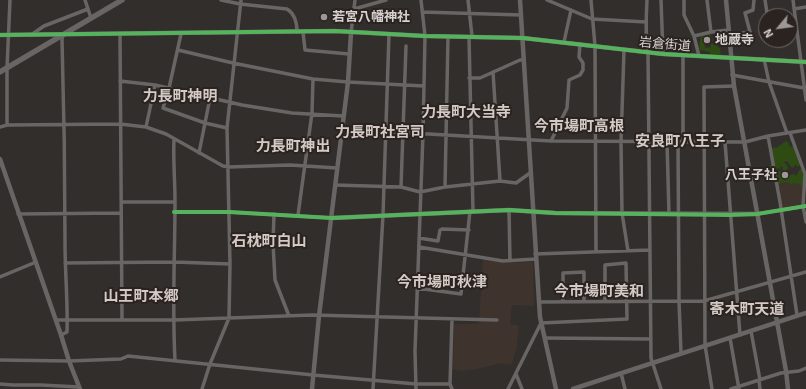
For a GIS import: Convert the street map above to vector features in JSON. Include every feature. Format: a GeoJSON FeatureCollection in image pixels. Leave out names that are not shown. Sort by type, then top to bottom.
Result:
{"type":"FeatureCollection","features":[{"type":"Feature","properties":{"kind":"main road"},"geometry":{"type":"LineString","coordinates":[[0,72],[122,0]]}},
{"type":"Feature","properties":{"kind":"street"},"geometry":{"type":"LineString","coordinates":[[7,126],[7,35],[10,0]]}},
{"type":"Feature","properties":{"kind":"street"},"geometry":{"type":"LineString","coordinates":[[85,0],[91,18]]}},
{"type":"Feature","properties":{"kind":"street"},"geometry":{"type":"LineString","coordinates":[[221,0],[286,9],[290,11],[296,21],[297,32]]}},
{"type":"Feature","properties":{"kind":"street"},"geometry":{"type":"LineString","coordinates":[[312,389],[319,316],[348,82],[350,33],[355,0]]}},
{"type":"Feature","properties":{"kind":"street"},"geometry":{"type":"LineString","coordinates":[[354,9],[386,0]]}},
{"type":"Feature","properties":{"kind":"street"},"geometry":{"type":"LineString","coordinates":[[416,389],[416,318],[425,36],[420,0]]}},
{"type":"Feature","properties":{"kind":"street"},"geometry":{"type":"LineString","coordinates":[[417,288],[461,294],[472,211],[470,37],[468,0]]}},
{"type":"Feature","properties":{"kind":"street"},"geometry":{"type":"LineString","coordinates":[[520,0],[539,302],[541,323],[556,389]]}},
{"type":"Feature","properties":{"kind":"street"},"geometry":{"type":"LineString","coordinates":[[547,0],[592,18],[646,22]]}},
{"type":"Feature","properties":{"kind":"street"},"geometry":{"type":"LineString","coordinates":[[591,0],[594,46],[596,252]]}},
{"type":"Feature","properties":{"kind":"street"},"geometry":{"type":"LineString","coordinates":[[647,0],[647,29],[645,34],[648,53],[651,358],[661,389]]}},
{"type":"Feature","properties":{"kind":"street"},"geometry":{"type":"LineString","coordinates":[[661,0],[663,54]]}},
{"type":"Feature","properties":{"kind":"street"},"geometry":{"type":"LineString","coordinates":[[684,0],[684,15],[694,36],[699,56]]}},
{"type":"Feature","properties":{"kind":"street"},"geometry":{"type":"LineString","coordinates":[[707,0],[711,32]]}},
{"type":"Feature","properties":{"kind":"street"},"geometry":{"type":"LineString","coordinates":[[726,0],[732,75],[788,389]]}},
{"type":"Feature","properties":{"kind":"street"},"geometry":{"type":"LineString","coordinates":[[728,36],[750,32],[745,13],[753,10],[754,0]]}},
{"type":"Feature","properties":{"kind":"street"},"geometry":{"type":"LineString","coordinates":[[202,389],[210,364],[229,318],[230,212],[227,128],[240,2]]}},
{"type":"Feature","properties":{"kind":"street"},"geometry":{"type":"LineString","coordinates":[[31,35],[44,26],[88,9]]}},
{"type":"Feature","properties":{"kind":"street"},"geometry":{"type":"LineString","coordinates":[[564,42],[571,10]]}},
{"type":"Feature","properties":{"kind":"street"},"geometry":{"type":"LineString","coordinates":[[422,12],[521,16]]}},
{"type":"Feature","properties":{"kind":"street"},"geometry":{"type":"LineString","coordinates":[[694,36],[728,30]]}},
{"type":"Feature","properties":{"kind":"street","name":"岩倉街道"},"geometry":{"type":"LineString","coordinates":[[0,35],[335,31],[425,36],[523,38],[648,53],[803,62]]}},
{"type":"Feature","properties":{"kind":"street"},"geometry":{"type":"LineString","coordinates":[[303,32],[305,50],[349,54]]}},
{"type":"Feature","properties":{"kind":"street"},"geometry":{"type":"LineString","coordinates":[[798,33],[803,62],[806,100]]}},
{"type":"Feature","properties":{"kind":"street"},"geometry":{"type":"LineString","coordinates":[[61,335],[66,332],[67,320],[65,263],[65,126],[62,39],[64,34]]}},
{"type":"Feature","properties":{"kind":"street"},"geometry":{"type":"LineString","coordinates":[[120,34],[122,320]]}},
{"type":"Feature","properties":{"kind":"street"},"geometry":{"type":"LineString","coordinates":[[181,34],[163,108],[205,123],[227,128]]}},
{"type":"Feature","properties":{"kind":"street"},"geometry":{"type":"LineString","coordinates":[[373,389],[383,215],[389,34]]}},
{"type":"Feature","properties":{"kind":"street"},"geometry":{"type":"LineString","coordinates":[[444,188],[448,36]]}},
{"type":"Feature","properties":{"kind":"street"},"geometry":{"type":"LineString","coordinates":[[551,141],[567,108],[569,80],[580,75],[583,70],[583,63],[579,57],[580,44]]}},
{"type":"Feature","properties":{"kind":"street"},"geometry":{"type":"LineString","coordinates":[[400,187],[406,46]]}},
{"type":"Feature","properties":{"kind":"street"},"geometry":{"type":"LineString","coordinates":[[178,50],[233,63],[314,79],[424,86]]}},
{"type":"Feature","properties":{"kind":"street"},"geometry":{"type":"LineString","coordinates":[[624,50],[621,142],[622,213],[628,251]]}},
{"type":"Feature","properties":{"kind":"street"},"geometry":{"type":"LineString","coordinates":[[683,55],[683,142]]}},
{"type":"Feature","properties":{"kind":"street"},"geometry":{"type":"LineString","coordinates":[[764,59],[769,82],[805,174],[806,222]]}},
{"type":"Feature","properties":{"kind":"street"},"geometry":{"type":"LineString","coordinates":[[470,78],[480,78],[520,60],[524,60]]}},
{"type":"Feature","properties":{"kind":"street"},"geometry":{"type":"LineString","coordinates":[[493,72],[500,181]]}},
{"type":"Feature","properties":{"kind":"street"},"geometry":{"type":"LineString","coordinates":[[732,75],[804,88]]}},
{"type":"Feature","properties":{"kind":"street"},"geometry":{"type":"LineString","coordinates":[[298,216],[306,165],[314,79]]}},
{"type":"Feature","properties":{"kind":"street"},"geometry":{"type":"LineString","coordinates":[[120,81],[155,85],[230,103],[292,113],[343,116]]}},
{"type":"Feature","properties":{"kind":"street"},"geometry":{"type":"LineString","coordinates":[[146,127],[155,85]]}},
{"type":"Feature","properties":{"kind":"street"},"geometry":{"type":"LineString","coordinates":[[712,389],[705,345],[704,87],[734,86]]}},
{"type":"Feature","properties":{"kind":"street"},"geometry":{"type":"LineString","coordinates":[[199,153],[210,98]]}},
{"type":"Feature","properties":{"kind":"street"},"geometry":{"type":"LineString","coordinates":[[0,127],[120,124],[146,127],[166,134],[223,166],[306,165],[337,168]]}},
{"type":"Feature","properties":{"kind":"street"},"geometry":{"type":"LineString","coordinates":[[341,129],[528,140],[594,142],[744,142],[768,136],[806,130]]}},
{"type":"Feature","properties":{"kind":"street"},"geometry":{"type":"LineString","coordinates":[[768,136],[792,276],[797,315]]}},
{"type":"Feature","properties":{"kind":"street"},"geometry":{"type":"LineString","coordinates":[[174,139],[175,360]]}},
{"type":"Feature","properties":{"kind":"street"},"geometry":{"type":"LineString","coordinates":[[667,141],[669,214]]}},
{"type":"Feature","properties":{"kind":"street"},"geometry":{"type":"LineString","coordinates":[[678,142],[679,301],[681,353]]}},
{"type":"Feature","properties":{"kind":"street"},"geometry":{"type":"LineString","coordinates":[[725,142],[740,335]]}},
{"type":"Feature","properties":{"kind":"street"},"geometry":{"type":"LineString","coordinates":[[0,159],[69,361],[80,388],[0,384]]}},
{"type":"Feature","properties":{"kind":"street"},"geometry":{"type":"LineString","coordinates":[[335,185],[400,187],[420,192],[500,181],[516,183],[530,173]]}},
{"type":"Feature","properties":{"kind":"street"},"geometry":{"type":"LineString","coordinates":[[121,202],[175,202]]}},
{"type":"Feature","properties":{"kind":"street"},"geometry":{"type":"LineString","coordinates":[[174,212],[230,212],[332,218],[509,210],[533,212],[730,215],[757,214],[805,206]]}},
{"type":"Feature","properties":{"kind":"street"},"geometry":{"type":"LineString","coordinates":[[509,210],[510,261]]}},
{"type":"Feature","properties":{"kind":"street"},"geometry":{"type":"LineString","coordinates":[[18,214],[121,213]]}},
{"type":"Feature","properties":{"kind":"street"},"geometry":{"type":"LineString","coordinates":[[274,214],[273,243],[275,280],[289,316]]}},
{"type":"Feature","properties":{"kind":"street"},"geometry":{"type":"LineString","coordinates":[[419,238],[438,240],[440,230],[442,229],[469,230]]}},
{"type":"Feature","properties":{"kind":"street"},"geometry":{"type":"LineString","coordinates":[[419,247],[465,256],[510,261],[536,257],[596,252],[650,250]]}},
{"type":"Feature","properties":{"kind":"street"},"geometry":{"type":"LineString","coordinates":[[0,277],[36,262]]}},
{"type":"Feature","properties":{"kind":"street"},"geometry":{"type":"LineString","coordinates":[[65,263],[174,262],[230,264]]}},
{"type":"Feature","properties":{"kind":"street"},"geometry":{"type":"LineString","coordinates":[[541,323],[627,319],[626,263],[605,265],[605,301]]}},
{"type":"Feature","properties":{"kind":"street"},"geometry":{"type":"LineString","coordinates":[[563,302],[564,273],[584,272],[584,301]]}},
{"type":"Feature","properties":{"kind":"street"},"geometry":{"type":"LineString","coordinates":[[539,302],[704,301],[806,272]]}},
{"type":"Feature","properties":{"kind":"street"},"geometry":{"type":"LineString","coordinates":[[573,389],[590,386],[621,373],[806,313]]}},
{"type":"Feature","properties":{"kind":"street"},"geometry":{"type":"LineString","coordinates":[[56,320],[174,320],[289,316],[497,320]]}},
{"type":"Feature","properties":{"kind":"street"},"geometry":{"type":"LineString","coordinates":[[452,319],[450,384],[452,389]]}},
{"type":"Feature","properties":{"kind":"street"},"geometry":{"type":"LineString","coordinates":[[508,389],[541,323]]}},
{"type":"Feature","properties":{"kind":"street"},"geometry":{"type":"LineString","coordinates":[[751,331],[760,389]]}},
{"type":"Feature","properties":{"kind":"street"},"geometry":{"type":"LineString","coordinates":[[545,338],[651,339]]}},
{"type":"Feature","properties":{"kind":"street"},"geometry":{"type":"LineString","coordinates":[[730,338],[739,388]]}},
{"type":"Feature","properties":{"kind":"street"},"geometry":{"type":"LineString","coordinates":[[0,360],[69,361],[121,359],[128,356],[416,384],[450,384]]}},
{"type":"Feature","properties":{"kind":"street"},"geometry":{"type":"LineString","coordinates":[[731,389],[739,388],[786,372],[799,371],[806,368]]}},
{"type":"Feature","properties":{"kind":"street"},"geometry":{"type":"LineString","coordinates":[[621,373],[625,389]]}},
{"type":"Feature","properties":{"kind":"street"},"geometry":{"type":"LineString","coordinates":[[516,374],[522,389]]}},
{"type":"Feature","properties":{"kind":"shaded area"},"geometry":{"type":"Polygon","coordinates":[[[804,178],[803,206],[781,210],[776,183],[804,178]]]}},
{"type":"Feature","properties":{"kind":"shaded area"},"geometry":{"type":"Polygon","coordinates":[[[483,259],[507,263],[533,262],[534,306],[512,305],[510,324],[519,326],[516,351],[511,365],[501,363],[461,371],[453,369],[454,324],[479,324],[483,259]]]}},
{"type":"Feature","properties":{"kind":"green space"},"geometry":{"type":"Polygon","coordinates":[[[710,33],[710,37],[704,38],[705,48],[711,47],[711,44],[716,44],[720,49],[721,56],[711,56],[710,52],[700,50],[699,46],[701,36],[710,33]]]}},
{"type":"Feature","properties":{"kind":"green space"},"geometry":{"type":"Polygon","coordinates":[[[786,141],[790,147],[794,146],[800,165],[798,167],[795,164],[792,168],[787,161],[784,162],[788,167],[787,171],[782,171],[783,167],[780,167],[780,169],[777,168],[776,170],[782,172],[781,177],[785,179],[789,175],[794,174],[796,176],[800,169],[802,169],[804,182],[801,186],[796,183],[791,184],[787,182],[777,185],[769,167],[774,161],[770,150],[786,141]]]}},
{"type":"Feature","properties":{"kind":"cycle path"},"geometry":{"type":"LineString","coordinates":[[0,35],[335,31],[425,36],[523,38],[663,54],[806,62]]}},
{"type":"Feature","properties":{"kind":"cycle path"},"geometry":{"type":"LineString","coordinates":[[174,212],[229,212],[332,218],[509,210],[555,213],[730,215],[757,214],[806,206]]}},
{"type":"Feature","properties":{"kind":"place","name":"若宮八幡神社"},"geometry":{"type":"Point","coordinates":[324,17]}},
{"type":"Feature","properties":{"kind":"place","name":"地蔵寺"},"geometry":{"type":"Point","coordinates":[707,40]}},
{"type":"Feature","properties":{"kind":"place","name":"八王子社"},"geometry":{"type":"Point","coordinates":[785,175]}},
{"type":"Feature","properties":{"kind":"district","name":"力長町神明"},"geometry":{"type":"Point","coordinates":[180,96]}},
{"type":"Feature","properties":{"kind":"district","name":"力長町大当寺"},"geometry":{"type":"Point","coordinates":[466,112]}},
{"type":"Feature","properties":{"kind":"district","name":"今市場町高根"},"geometry":{"type":"Point","coordinates":[579,126]}},
{"type":"Feature","properties":{"kind":"district","name":"力長町社宮司"},"geometry":{"type":"Point","coordinates":[380,132]}},
{"type":"Feature","properties":{"kind":"district","name":"安良町八王子"},"geometry":{"type":"Point","coordinates":[680,141]}},
{"type":"Feature","properties":{"kind":"district","name":"力長町神出"},"geometry":{"type":"Point","coordinates":[293,146]}},
{"type":"Feature","properties":{"kind":"district","name":"石枕町白山"},"geometry":{"type":"Point","coordinates":[269,241]}},
{"type":"Feature","properties":{"kind":"district","name":"今市場町秋津"},"geometry":{"type":"Point","coordinates":[442,282]}},
{"type":"Feature","properties":{"kind":"district","name":"今市場町美和"},"geometry":{"type":"Point","coordinates":[599,291]}},
{"type":"Feature","properties":{"kind":"district","name":"山王町本郷"},"geometry":{"type":"Point","coordinates":[141,296]}},
{"type":"Feature","properties":{"kind":"district","name":"寄木町天道"},"geometry":{"type":"Point","coordinates":[747,309]}}]}
